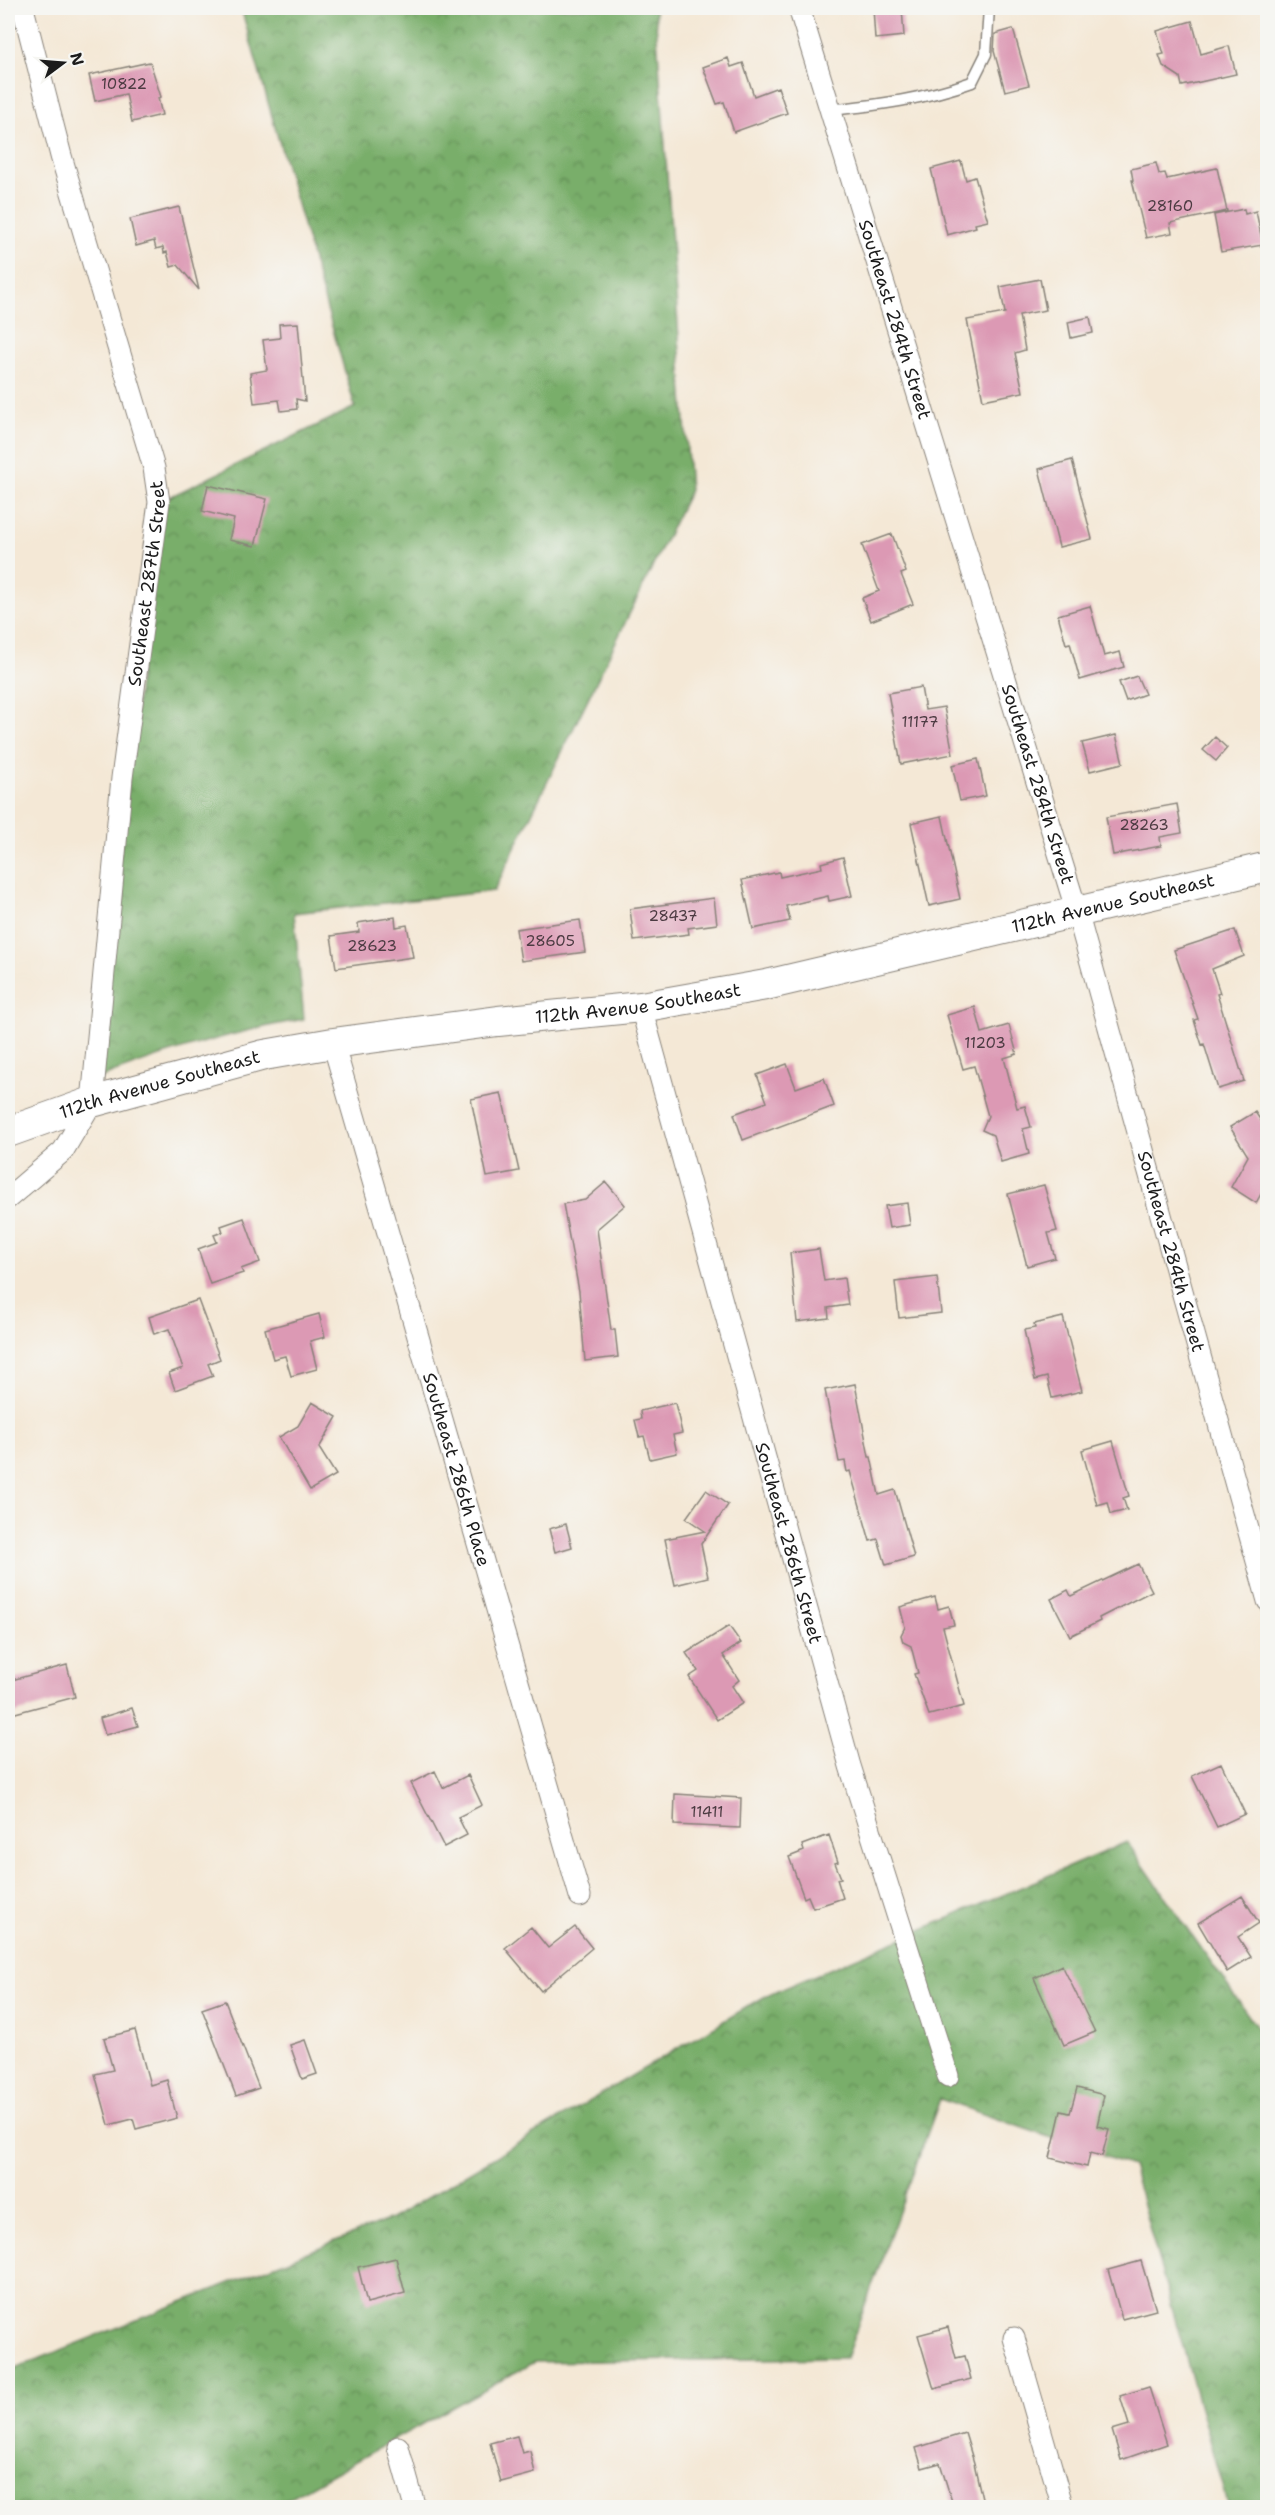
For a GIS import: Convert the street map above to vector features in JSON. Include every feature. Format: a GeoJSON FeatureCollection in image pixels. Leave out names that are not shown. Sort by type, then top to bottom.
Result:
{"type":"FeatureCollection","features":[{"type":"Feature","properties":{"kind":"street","name":"Southeast 287th Street"},"geometry":{"type":"LineString","coordinates":[[23,8],[61,156],[154,468],[159,502],[122,778],[92,1102]]}},
{"type":"Feature","properties":{"kind":"street","name":"Southeast 284th Street"},"geometry":{"type":"LineString","coordinates":[[799,8],[1077,912],[1268,1601]]}},
{"type":"Feature","properties":{"kind":"street","name":"112th Avenue Southeast"},"geometry":{"type":"LineString","coordinates":[[8,1132],[92,1102],[264,1055],[333,1043],[498,1021],[641,1006],[766,985],[1268,867]]}},
{"type":"Feature","properties":{"kind":"street","name":"Southeast 286th Street"},"geometry":{"type":"LineString","coordinates":[[641,1006],[847,1755],[948,2076]]}},
{"type":"Feature","properties":{"kind":"street","name":"Southeast 286th Place"},"geometry":{"type":"LineString","coordinates":[[333,1043],[580,1896]]}},
{"type":"Feature","properties":{"kind":"street"},"geometry":{"type":"LineString","coordinates":[[8,1198],[63,1151],[92,1102]]}},
{"type":"Feature","properties":{"kind":"street"},"geometry":{"type":"LineString","coordinates":[[1014,2338],[1063,2508]]}},
{"type":"Feature","properties":{"kind":"street"},"geometry":{"type":"LineString","coordinates":[[398,2447],[415,2508]]}},
{"type":"Feature","properties":{"kind":"lane"},"geometry":{"type":"LineString","coordinates":[[829,110],[891,104],[937,94],[972,82],[986,54],[989,8]]}},
{"type":"Feature","properties":{"kind":"green space"},"geometry":{"type":"Polygon","coordinates":[[[241,8],[655,8],[690,490],[494,891],[294,913],[304,1019],[198,1044],[95,1080],[159,502],[355,407],[241,8]]]}},
{"type":"Feature","properties":{"kind":"green space"},"geometry":{"type":"Polygon","coordinates":[[[1127,1842],[1267,2042],[1267,2507],[1228,2507],[1132,2166],[940,2099],[846,2358],[534,2362],[273,2507],[8,2508],[8,2371],[391,2219],[764,1997],[1127,1842]]]}},
{"type":"Feature","properties":{"kind":"building"},"geometry":{"type":"Polygon","coordinates":[[[873,8],[902,8],[904,36],[875,39],[873,8]]]}},
{"type":"Feature","properties":{"kind":"building"},"geometry":{"type":"Polygon","coordinates":[[[1192,21],[1201,54],[1229,46],[1236,74],[1182,86],[1180,77],[1163,66],[1159,55],[1164,54],[1157,31],[1192,21]]]}},
{"type":"Feature","properties":{"kind":"building"},"geometry":{"type":"Polygon","coordinates":[[[1013,29],[1029,85],[1005,91],[994,51],[995,34],[1013,29]]]}},
{"type":"Feature","properties":{"kind":"building"},"geometry":{"type":"Polygon","coordinates":[[[728,58],[731,67],[743,63],[754,96],[778,87],[787,113],[734,132],[724,102],[717,104],[703,67],[728,58]]]}},
{"type":"Feature","properties":{"kind":"building"},"geometry":{"type":"Polygon","coordinates":[[[150,62],[161,97],[158,98],[162,115],[132,122],[126,94],[95,101],[89,75],[150,62]]]}},
{"type":"Feature","properties":{"kind":"building"},"geometry":{"type":"Polygon","coordinates":[[[961,161],[966,180],[975,177],[988,221],[975,224],[976,227],[947,235],[931,169],[961,161]]]}},
{"type":"Feature","properties":{"kind":"building"},"geometry":{"type":"Polygon","coordinates":[[[1156,163],[1159,174],[1165,173],[1167,179],[1217,168],[1227,211],[1170,223],[1172,233],[1146,238],[1131,169],[1156,163]]]}},
{"type":"Feature","properties":{"kind":"building"},"geometry":{"type":"Polygon","coordinates":[[[179,207],[199,290],[178,265],[171,267],[167,252],[164,253],[163,247],[156,249],[154,241],[136,246],[130,219],[179,207]]]}},
{"type":"Feature","properties":{"kind":"building"},"geometry":{"type":"Polygon","coordinates":[[[1244,209],[1245,214],[1256,211],[1263,245],[1221,252],[1214,215],[1244,209]]]}},
{"type":"Feature","properties":{"kind":"building"},"geometry":{"type":"Polygon","coordinates":[[[1040,279],[1046,310],[1019,315],[1025,350],[1015,353],[1023,392],[983,400],[967,320],[1005,313],[1000,287],[1040,279]]]}},
{"type":"Feature","properties":{"kind":"building"},"geometry":{"type":"Polygon","coordinates":[[[1090,317],[1093,333],[1071,338],[1068,322],[1090,317]]]}},
{"type":"Feature","properties":{"kind":"building"},"geometry":{"type":"Polygon","coordinates":[[[298,323],[305,401],[296,399],[297,409],[281,411],[279,400],[254,403],[250,373],[267,370],[263,340],[280,338],[279,324],[298,323]]]}},
{"type":"Feature","properties":{"kind":"building"},"geometry":{"type":"Polygon","coordinates":[[[1072,460],[1092,539],[1059,547],[1039,469],[1072,460]]]}},
{"type":"Feature","properties":{"kind":"building"},"geometry":{"type":"Polygon","coordinates":[[[208,485],[267,499],[255,546],[229,540],[234,519],[202,511],[208,485]]]}},
{"type":"Feature","properties":{"kind":"building"},"geometry":{"type":"Polygon","coordinates":[[[892,534],[906,572],[901,574],[913,604],[871,621],[862,598],[879,591],[862,545],[892,534]]]}},
{"type":"Feature","properties":{"kind":"building"},"geometry":{"type":"Polygon","coordinates":[[[1090,606],[1104,656],[1120,652],[1124,667],[1080,680],[1070,643],[1066,644],[1058,615],[1090,606]]]}},
{"type":"Feature","properties":{"kind":"building"},"geometry":{"type":"Polygon","coordinates":[[[1137,676],[1145,694],[1126,701],[1119,682],[1137,676]]]}},
{"type":"Feature","properties":{"kind":"building"},"geometry":{"type":"Polygon","coordinates":[[[921,687],[925,710],[944,707],[953,754],[901,764],[888,693],[921,687]]]}},
{"type":"Feature","properties":{"kind":"building"},"geometry":{"type":"Polygon","coordinates":[[[1116,735],[1123,763],[1090,771],[1082,743],[1116,735]]]}},
{"type":"Feature","properties":{"kind":"building"},"geometry":{"type":"Polygon","coordinates":[[[1215,737],[1227,748],[1216,761],[1203,750],[1215,737]]]}},
{"type":"Feature","properties":{"kind":"building"},"geometry":{"type":"Polygon","coordinates":[[[978,759],[986,796],[960,801],[952,765],[978,759]]]}},
{"type":"Feature","properties":{"kind":"building"},"geometry":{"type":"Polygon","coordinates":[[[1177,804],[1182,833],[1160,837],[1161,846],[1113,855],[1106,817],[1177,804]]]}},
{"type":"Feature","properties":{"kind":"building"},"geometry":{"type":"Polygon","coordinates":[[[942,816],[960,899],[929,906],[911,823],[942,816]]]}},
{"type":"Feature","properties":{"kind":"building"},"geometry":{"type":"Polygon","coordinates":[[[843,857],[852,896],[829,901],[828,896],[786,906],[790,921],[753,929],[742,880],[779,872],[780,877],[822,868],[821,863],[843,857]]]}},
{"type":"Feature","properties":{"kind":"building"},"geometry":{"type":"Polygon","coordinates":[[[714,898],[717,924],[688,928],[689,934],[634,941],[630,909],[714,898]]]}},
{"type":"Feature","properties":{"kind":"building"},"geometry":{"type":"Polygon","coordinates":[[[395,917],[396,927],[407,925],[413,957],[336,968],[331,936],[359,932],[358,923],[395,917]]]}},
{"type":"Feature","properties":{"kind":"building"},"geometry":{"type":"Polygon","coordinates":[[[580,920],[585,952],[521,961],[516,929],[580,920]]]}},
{"type":"Feature","properties":{"kind":"building"},"geometry":{"type":"Polygon","coordinates":[[[1235,930],[1244,956],[1212,969],[1220,993],[1217,994],[1244,1081],[1218,1089],[1194,1020],[1198,1019],[1174,950],[1235,930]]]}},
{"type":"Feature","properties":{"kind":"building"},"geometry":{"type":"Polygon","coordinates":[[[975,1007],[982,1033],[1009,1025],[1017,1054],[1004,1058],[1017,1108],[1025,1106],[1031,1127],[1023,1129],[1029,1154],[1001,1162],[993,1135],[982,1130],[988,1116],[974,1066],[963,1069],[947,1015],[975,1007]]]}},
{"type":"Feature","properties":{"kind":"building"},"geometry":{"type":"Polygon","coordinates":[[[787,1064],[796,1088],[824,1078],[834,1106],[743,1140],[734,1114],[767,1102],[757,1075],[787,1064]]]}},
{"type":"Feature","properties":{"kind":"building"},"geometry":{"type":"Polygon","coordinates":[[[501,1093],[519,1171],[487,1177],[471,1099],[501,1093]]]}},
{"type":"Feature","properties":{"kind":"building"},"geometry":{"type":"Polygon","coordinates":[[[1255,1112],[1268,1131],[1268,1181],[1256,1203],[1231,1187],[1248,1156],[1230,1127],[1255,1112]]]}},
{"type":"Feature","properties":{"kind":"building"},"geometry":{"type":"Polygon","coordinates":[[[606,1182],[625,1205],[597,1229],[611,1330],[615,1330],[618,1357],[585,1361],[579,1291],[563,1204],[585,1200],[606,1182]]]}},
{"type":"Feature","properties":{"kind":"building"},"geometry":{"type":"Polygon","coordinates":[[[1044,1185],[1057,1231],[1048,1233],[1055,1258],[1027,1266],[1008,1194],[1044,1185]]]}},
{"type":"Feature","properties":{"kind":"building"},"geometry":{"type":"Polygon","coordinates":[[[907,1203],[910,1225],[889,1228],[885,1206],[907,1203]]]}},
{"type":"Feature","properties":{"kind":"building"},"geometry":{"type":"Polygon","coordinates":[[[244,1218],[260,1262],[241,1269],[243,1273],[210,1284],[198,1249],[217,1242],[214,1235],[223,1232],[221,1226],[244,1218]]]}},
{"type":"Feature","properties":{"kind":"building"},"geometry":{"type":"Polygon","coordinates":[[[819,1249],[824,1281],[844,1278],[848,1305],[828,1308],[829,1318],[797,1322],[790,1253],[819,1249]]]}},
{"type":"Feature","properties":{"kind":"building"},"geometry":{"type":"Polygon","coordinates":[[[937,1277],[941,1313],[899,1318],[895,1282],[937,1277]]]}},
{"type":"Feature","properties":{"kind":"building"},"geometry":{"type":"Polygon","coordinates":[[[198,1300],[220,1359],[208,1364],[213,1376],[175,1390],[169,1373],[183,1368],[169,1329],[154,1334],[149,1317],[198,1300]]]}},
{"type":"Feature","properties":{"kind":"building"},"geometry":{"type":"Polygon","coordinates":[[[319,1314],[325,1337],[310,1341],[317,1369],[291,1376],[285,1356],[273,1359],[265,1329],[319,1314]]]}},
{"type":"Feature","properties":{"kind":"building"},"geometry":{"type":"Polygon","coordinates":[[[1063,1317],[1082,1391],[1052,1398],[1047,1377],[1035,1380],[1024,1330],[1035,1328],[1034,1324],[1063,1317]]]}},
{"type":"Feature","properties":{"kind":"building"},"geometry":{"type":"Polygon","coordinates":[[[855,1384],[879,1495],[895,1490],[914,1557],[886,1565],[878,1539],[870,1541],[850,1471],[847,1472],[845,1461],[839,1462],[825,1390],[855,1384]]]}},
{"type":"Feature","properties":{"kind":"building"},"geometry":{"type":"Polygon","coordinates":[[[312,1402],[337,1417],[319,1448],[336,1475],[310,1490],[279,1437],[298,1426],[312,1402]]]}},
{"type":"Feature","properties":{"kind":"building"},"geometry":{"type":"Polygon","coordinates":[[[675,1403],[682,1433],[673,1435],[677,1453],[650,1459],[644,1436],[639,1437],[635,1420],[641,1419],[640,1411],[675,1403]]]}},
{"type":"Feature","properties":{"kind":"building"},"geometry":{"type":"Polygon","coordinates":[[[1113,1441],[1129,1496],[1123,1498],[1127,1510],[1111,1514],[1108,1502],[1097,1505],[1082,1450],[1113,1441]]]}},
{"type":"Feature","properties":{"kind":"building"},"geometry":{"type":"Polygon","coordinates":[[[706,1490],[728,1505],[701,1544],[708,1577],[675,1585],[665,1539],[705,1531],[686,1518],[706,1490]]]}},
{"type":"Feature","properties":{"kind":"building"},"geometry":{"type":"Polygon","coordinates":[[[566,1524],[572,1547],[555,1552],[549,1529],[566,1524]]]}},
{"type":"Feature","properties":{"kind":"building"},"geometry":{"type":"Polygon","coordinates":[[[1138,1564],[1152,1591],[1099,1618],[1100,1621],[1070,1636],[1051,1599],[1068,1590],[1071,1596],[1138,1564]]]}},
{"type":"Feature","properties":{"kind":"building"},"geometry":{"type":"Polygon","coordinates":[[[935,1597],[938,1609],[949,1606],[954,1625],[943,1627],[964,1706],[929,1715],[914,1674],[918,1673],[911,1646],[903,1642],[901,1635],[905,1627],[900,1607],[935,1597]]]}},
{"type":"Feature","properties":{"kind":"building"},"geometry":{"type":"Polygon","coordinates":[[[729,1626],[741,1643],[723,1655],[739,1680],[732,1686],[743,1703],[717,1720],[689,1677],[698,1671],[686,1653],[729,1626]]]}},
{"type":"Feature","properties":{"kind":"building"},"geometry":{"type":"Polygon","coordinates":[[[67,1665],[75,1697],[8,1715],[8,1681],[67,1665]]]}},
{"type":"Feature","properties":{"kind":"building"},"geometry":{"type":"Polygon","coordinates":[[[132,1708],[138,1726],[105,1735],[100,1718],[132,1708]]]}},
{"type":"Feature","properties":{"kind":"building"},"geometry":{"type":"Polygon","coordinates":[[[1221,1763],[1245,1814],[1217,1827],[1192,1776],[1221,1763]]]}},
{"type":"Feature","properties":{"kind":"building"},"geometry":{"type":"Polygon","coordinates":[[[435,1771],[443,1788],[468,1775],[482,1805],[458,1817],[467,1835],[444,1847],[411,1783],[435,1771]]]}},
{"type":"Feature","properties":{"kind":"building"},"geometry":{"type":"Polygon","coordinates":[[[675,1794],[741,1798],[740,1828],[674,1825],[675,1794]]]}},
{"type":"Feature","properties":{"kind":"building"},"geometry":{"type":"Polygon","coordinates":[[[829,1835],[838,1862],[835,1863],[841,1878],[837,1879],[843,1898],[813,1908],[808,1896],[804,1898],[789,1857],[804,1851],[802,1845],[829,1835]]]}},
{"type":"Feature","properties":{"kind":"building"},"geometry":{"type":"Polygon","coordinates":[[[1242,1896],[1259,1923],[1238,1937],[1251,1957],[1227,1972],[1198,1923],[1242,1896]]]}},
{"type":"Feature","properties":{"kind":"building"},"geometry":{"type":"Polygon","coordinates":[[[531,1927],[548,1948],[575,1927],[592,1948],[541,1991],[505,1948],[531,1927]]]}},
{"type":"Feature","properties":{"kind":"building"},"geometry":{"type":"Polygon","coordinates":[[[1062,1965],[1095,2032],[1064,2045],[1034,1978],[1062,1965]]]}},
{"type":"Feature","properties":{"kind":"building"},"geometry":{"type":"Polygon","coordinates":[[[225,2001],[259,2088],[236,2096],[202,2009],[225,2001]]]}},
{"type":"Feature","properties":{"kind":"building"},"geometry":{"type":"Polygon","coordinates":[[[135,2030],[150,2085],[167,2080],[177,2118],[136,2129],[133,2119],[109,2125],[95,2074],[113,2070],[104,2038],[135,2030]]]}},
{"type":"Feature","properties":{"kind":"building"},"geometry":{"type":"Polygon","coordinates":[[[305,2040],[317,2074],[302,2079],[290,2045],[305,2040]]]}},
{"type":"Feature","properties":{"kind":"building"},"geometry":{"type":"Polygon","coordinates":[[[1077,2088],[1104,2095],[1097,2126],[1109,2129],[1102,2156],[1090,2153],[1087,2167],[1050,2158],[1061,2111],[1070,2113],[1077,2088]]]}},
{"type":"Feature","properties":{"kind":"building"},"geometry":{"type":"Polygon","coordinates":[[[396,2258],[405,2293],[367,2303],[358,2267],[396,2258]]]}},
{"type":"Feature","properties":{"kind":"building"},"geometry":{"type":"Polygon","coordinates":[[[1141,2261],[1156,2310],[1122,2319],[1108,2270],[1141,2261]]]}},
{"type":"Feature","properties":{"kind":"building"},"geometry":{"type":"Polygon","coordinates":[[[948,2327],[956,2358],[965,2356],[971,2379],[934,2389],[918,2335],[948,2327]]]}},
{"type":"Feature","properties":{"kind":"building"},"geometry":{"type":"Polygon","coordinates":[[[1149,2387],[1167,2444],[1121,2460],[1112,2430],[1129,2425],[1120,2396],[1149,2387]]]}},
{"type":"Feature","properties":{"kind":"building"},"geometry":{"type":"Polygon","coordinates":[[[965,2433],[984,2508],[954,2508],[940,2463],[922,2468],[916,2448],[965,2433]]]}},
{"type":"Feature","properties":{"kind":"building"},"geometry":{"type":"Polygon","coordinates":[[[517,2436],[522,2453],[530,2451],[535,2473],[501,2482],[490,2443],[517,2436]]]}}]}
